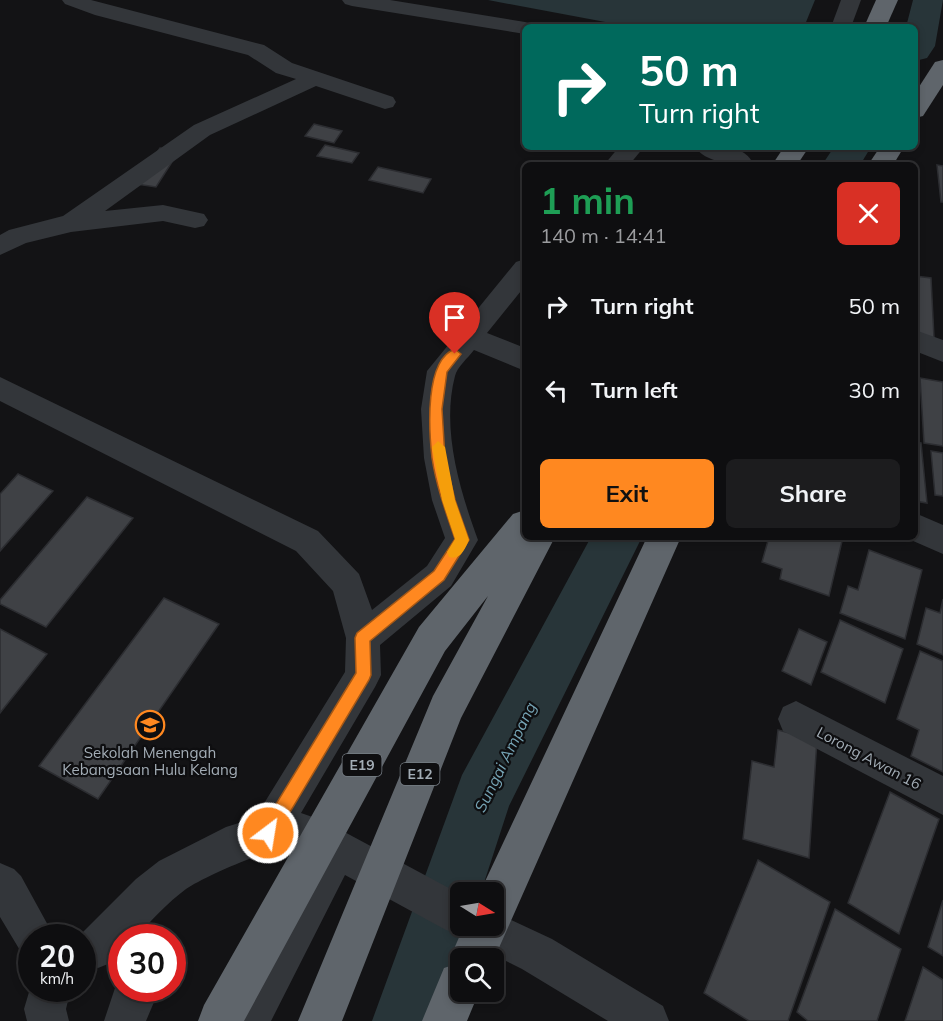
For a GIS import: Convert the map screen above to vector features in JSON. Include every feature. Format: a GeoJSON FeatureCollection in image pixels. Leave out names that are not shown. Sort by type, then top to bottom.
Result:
{"type":"FeatureCollection","features":[{"type":"Feature","properties":{"kind":"highway"},"geometry":{"type":"LineString","coordinates":[[876,24],[887,0]]}},
{"type":"Feature","properties":{"kind":"highway"},"geometry":{"type":"LineString","coordinates":[[918,106],[943,68]]}},
{"type":"Feature","properties":{"kind":"highway","name":"E19"},"geometry":{"type":"LineString","coordinates":[[220,1021],[432,639],[522,528]]}},
{"type":"Feature","properties":{"kind":"highway","name":"E12"},"geometry":{"type":"LineString","coordinates":[[320,1021],[446,709],[536,540]]}},
{"type":"Feature","properties":{"kind":"highway"},"geometry":{"type":"LineString","coordinates":[[504,887],[663,540]]}},
{"type":"Feature","properties":{"kind":"highway"},"geometry":{"type":"LineString","coordinates":[[444,1021],[452,1002]]}},
{"type":"Feature","properties":{"kind":"street"},"geometry":{"type":"LineString","coordinates":[[72,0],[102,11],[256,50],[284,68],[385,102]]}},
{"type":"Feature","properties":{"kind":"street"},"geometry":{"type":"LineString","coordinates":[[352,0],[522,28]]}},
{"type":"Feature","properties":{"kind":"street"},"geometry":{"type":"LineString","coordinates":[[842,24],[851,0]]}},
{"type":"Feature","properties":{"kind":"street"},"geometry":{"type":"LineString","coordinates":[[71,223],[202,130],[314,79]]}},
{"type":"Feature","properties":{"kind":"street"},"geometry":{"type":"LineString","coordinates":[[619,162],[629,150]]}},
{"type":"Feature","properties":{"kind":"street"},"geometry":{"type":"LineString","coordinates":[[717,150],[741,157]]}},
{"type":"Feature","properties":{"kind":"street"},"geometry":{"type":"LineString","coordinates":[[0,246],[18,236],[71,223],[163,213],[195,220]]}},
{"type":"Feature","properties":{"kind":"street"},"geometry":{"type":"LineString","coordinates":[[363,638],[439,576],[462,540],[448,500],[439,458],[436,409],[441,371],[522,272]]}},
{"type":"Feature","properties":{"kind":"street"},"geometry":{"type":"LineString","coordinates":[[469,336],[522,359]]}},
{"type":"Feature","properties":{"kind":"street"},"geometry":{"type":"LineString","coordinates":[[918,341],[943,351]]}},
{"type":"Feature","properties":{"kind":"street"},"geometry":{"type":"LineString","coordinates":[[0,388],[307,541],[347,584],[363,638],[363,675],[268,833]]}},
{"type":"Feature","properties":{"kind":"street"},"geometry":{"type":"LineString","coordinates":[[918,528],[943,540]]}},
{"type":"Feature","properties":{"kind":"street","name":"Lorong Awan 16"},"geometry":{"type":"LineString","coordinates":[[796,719],[943,796]]}},
{"type":"Feature","properties":{"kind":"street"},"geometry":{"type":"LineString","coordinates":[[101,951],[150,893],[173,875],[240,841],[290,829],[310,835],[450,910]]}},
{"type":"Feature","properties":{"kind":"street"},"geometry":{"type":"LineString","coordinates":[[248,1021],[351,856]]}},
{"type":"Feature","properties":{"kind":"street"},"geometry":{"type":"LineString","coordinates":[[0,884],[7,890],[27,924]]}},
{"type":"Feature","properties":{"kind":"street"},"geometry":{"type":"LineString","coordinates":[[500,936],[537,954],[648,1021]]}},
{"type":"Feature","properties":{"kind":"street"},"geometry":{"type":"LineString","coordinates":[[47,1002],[45,1009],[48,1021]]}},
{"type":"Feature","properties":{"kind":"street"},"geometry":{"type":"LineString","coordinates":[[125,1021],[134,1002]]}},
{"type":"Feature","properties":{"kind":"shaded area"},"geometry":{"type":"Polygon","coordinates":[[[488,0],[815,0],[805,24],[616,24],[488,0]]]}},
{"type":"Feature","properties":{"kind":"building"},"geometry":{"type":"Polygon","coordinates":[[[314,124],[342,131],[334,143],[305,136],[314,124]]]}},
{"type":"Feature","properties":{"kind":"building"},"geometry":{"type":"Polygon","coordinates":[[[325,145],[359,153],[352,163],[317,156],[325,145]]]}},
{"type":"Feature","properties":{"kind":"building"},"geometry":{"type":"Polygon","coordinates":[[[160,148],[179,151],[156,187],[136,184],[160,148]]]}},
{"type":"Feature","properties":{"kind":"building"},"geometry":{"type":"Polygon","coordinates":[[[937,165],[943,166],[943,202],[941,202],[937,165]]]}},
{"type":"Feature","properties":{"kind":"building"},"geometry":{"type":"Polygon","coordinates":[[[378,167],[431,179],[423,193],[369,180],[378,167]]]}},
{"type":"Feature","properties":{"kind":"building"},"geometry":{"type":"Polygon","coordinates":[[[918,276],[931,278],[934,338],[918,335],[918,276]]]}},
{"type":"Feature","properties":{"kind":"building"},"geometry":{"type":"Polygon","coordinates":[[[920,378],[943,382],[943,446],[924,443],[920,378]]]}},
{"type":"Feature","properties":{"kind":"building"},"geometry":{"type":"Polygon","coordinates":[[[918,442],[921,443],[927,503],[918,502],[918,442]]]}},
{"type":"Feature","properties":{"kind":"building"},"geometry":{"type":"Polygon","coordinates":[[[931,451],[943,453],[943,496],[935,495],[931,451]]]}},
{"type":"Feature","properties":{"kind":"building"},"geometry":{"type":"Polygon","coordinates":[[[18,474],[53,491],[0,551],[0,494],[18,474]]]}},
{"type":"Feature","properties":{"kind":"building"},"geometry":{"type":"Polygon","coordinates":[[[87,497],[133,518],[46,627],[0,604],[0,600],[87,497]]]}},
{"type":"Feature","properties":{"kind":"building"},"geometry":{"type":"Polygon","coordinates":[[[768,540],[842,540],[829,596],[780,579],[782,569],[762,562],[768,540]]]}},
{"type":"Feature","properties":{"kind":"building"},"geometry":{"type":"Polygon","coordinates":[[[869,550],[922,570],[905,639],[840,613],[848,586],[858,590],[869,550]]]}},
{"type":"Feature","properties":{"kind":"building"},"geometry":{"type":"Polygon","coordinates":[[[164,598],[219,624],[98,799],[39,766],[164,598]]]}},
{"type":"Feature","properties":{"kind":"building"},"geometry":{"type":"Polygon","coordinates":[[[943,599],[943,655],[917,644],[926,608],[940,613],[943,599]]]}},
{"type":"Feature","properties":{"kind":"building"},"geometry":{"type":"Polygon","coordinates":[[[840,620],[903,649],[885,703],[821,672],[840,620]]]}},
{"type":"Feature","properties":{"kind":"building"},"geometry":{"type":"Polygon","coordinates":[[[0,629],[47,654],[0,713],[0,629]]]}},
{"type":"Feature","properties":{"kind":"building"},"geometry":{"type":"Polygon","coordinates":[[[799,629],[827,642],[811,685],[782,671],[799,629]]]}},
{"type":"Feature","properties":{"kind":"building"},"geometry":{"type":"Polygon","coordinates":[[[920,651],[943,661],[943,772],[911,756],[919,730],[897,719],[920,651]]]}},
{"type":"Feature","properties":{"kind":"building"},"geometry":{"type":"Polygon","coordinates":[[[778,730],[817,740],[809,858],[743,839],[752,761],[774,767],[778,730]]]}},
{"type":"Feature","properties":{"kind":"building"},"geometry":{"type":"Polygon","coordinates":[[[890,792],[939,819],[899,934],[848,903],[890,792]]]}},
{"type":"Feature","properties":{"kind":"building"},"geometry":{"type":"Polygon","coordinates":[[[758,860],[830,902],[788,1021],[749,1021],[704,993],[758,860]]]}},
{"type":"Feature","properties":{"kind":"building"},"geometry":{"type":"Polygon","coordinates":[[[943,900],[943,956],[928,947],[943,900]]]}},
{"type":"Feature","properties":{"kind":"building"},"geometry":{"type":"Polygon","coordinates":[[[835,909],[901,949],[877,1021],[808,1021],[797,1012],[835,909]]]}},
{"type":"Feature","properties":{"kind":"building"},"geometry":{"type":"Polygon","coordinates":[[[923,967],[943,980],[943,1021],[905,1021],[923,967]]]}},
{"type":"Feature","properties":{"kind":"waterway","name":"Sungai Ampang"},"geometry":{"type":"LineString","coordinates":[[918,46],[929,0]]}},
{"type":"Feature","properties":{"kind":"waterway","name":"Sungai Ampang"},"geometry":{"type":"LineString","coordinates":[[843,162],[851,150]]}},
{"type":"Feature","properties":{"kind":"waterway","name":"Sungai Ampang"},"geometry":{"type":"LineString","coordinates":[[406,1021],[483,796],[615,540]]}},
{"type":"Feature","properties":{"kind":"slow traffic"},"geometry":{"type":"LineString","coordinates":[[438,447],[448,500],[462,540],[454,552]]}},
{"type":"Feature","properties":{"kind":"place","name":"Sekolah Menengah Kebangsaan Hulu Kelang"},"geometry":{"type":"Point","coordinates":[150,725]}},
{"type":"Feature","properties":{"kind":"route"},"geometry":{"type":"LineString","coordinates":[[268,833],[363,675],[363,638],[439,576],[462,540],[448,500],[439,458],[436,409],[441,371],[455,354]]}}]}
